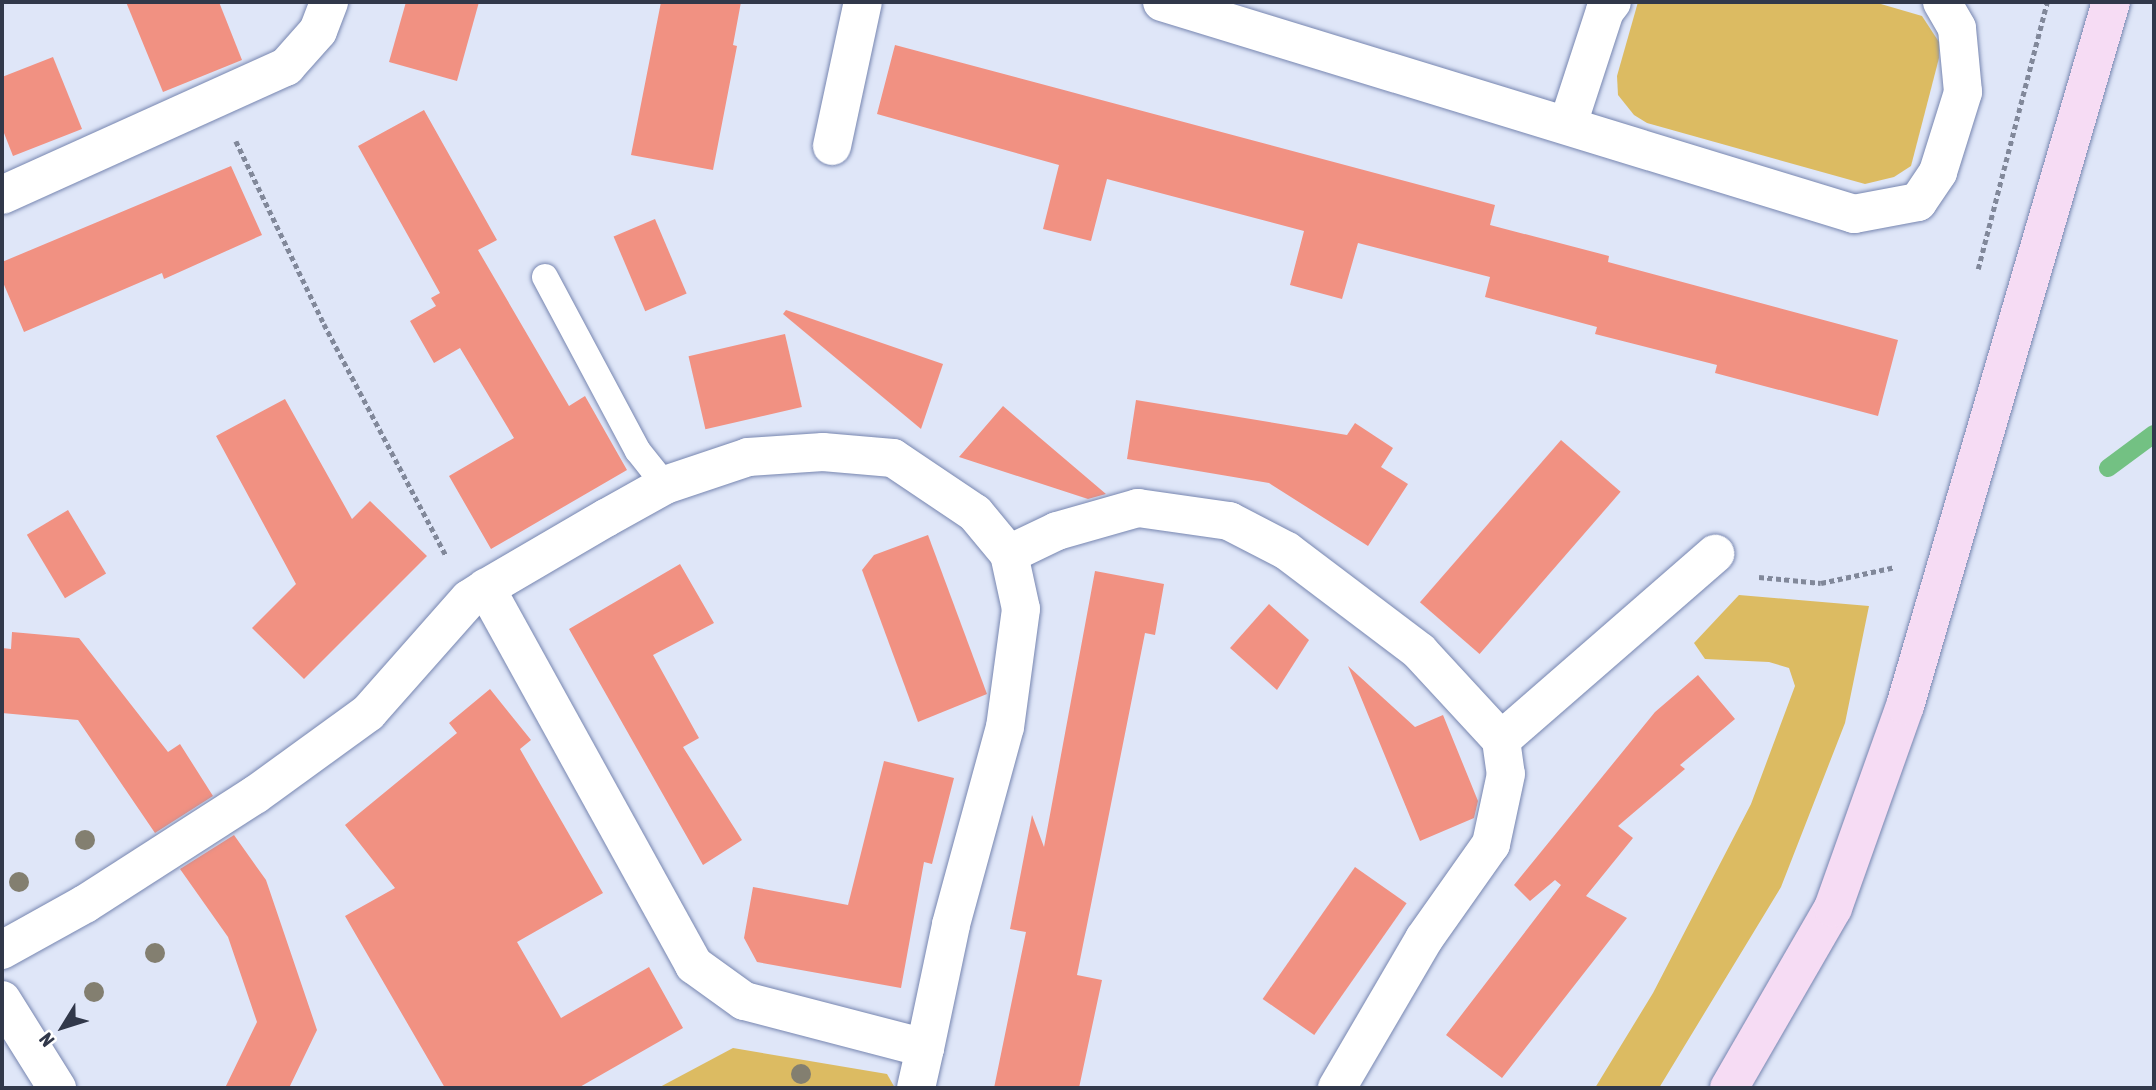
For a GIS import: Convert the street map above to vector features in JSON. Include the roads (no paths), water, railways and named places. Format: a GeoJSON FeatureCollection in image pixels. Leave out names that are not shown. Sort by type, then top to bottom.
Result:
{"type":"FeatureCollection","features":[{"type":"Feature","properties":{"kind":"street"},"geometry":{"type":"LineString","coordinates":[[2,195],[214,97],[286,67],[318,31],[329,2]]}},
{"type":"Feature","properties":{"kind":"street"},"geometry":{"type":"LineString","coordinates":[[832,146],[863,2]]}},
{"type":"Feature","properties":{"kind":"street"},"geometry":{"type":"LineString","coordinates":[[1163,2],[1568,124],[1854,214],[1918,202],[1938,172],[1963,92],[1957,28],[1942,2]]}},
{"type":"Feature","properties":{"kind":"street"},"geometry":{"type":"LineString","coordinates":[[1568,124],[1605,11],[1612,2]]}},
{"type":"Feature","properties":{"kind":"street"},"geometry":{"type":"LineString","coordinates":[[1729,1088],[1833,908],[1905,706],[2111,2]]}},
{"type":"Feature","properties":{"kind":"street"},"geometry":{"type":"LineString","coordinates":[[2,950],[85,904],[244,802],[368,713],[478,594],[664,485],[748,457],[823,453],[893,457],[975,513],[1009,554],[1021,609],[1005,727],[951,925],[916,1088]]}},
{"type":"Feature","properties":{"kind":"street"},"geometry":{"type":"LineString","coordinates":[[1009,554],[1057,531],[1138,508],[1229,521],[1287,551],[1419,651],[1501,740],[1506,774],[1491,844],[1424,939],[1336,1088]]}},
{"type":"Feature","properties":{"kind":"street"},"geometry":{"type":"LineString","coordinates":[[1501,740],[1715,554]]}},
{"type":"Feature","properties":{"kind":"street"},"geometry":{"type":"LineString","coordinates":[[478,594],[694,965],[744,1001],[925,1048]]}},
{"type":"Feature","properties":{"kind":"street"},"geometry":{"type":"LineString","coordinates":[[2,1000],[57,1088]]}},
{"type":"Feature","properties":{"kind":"lane"},"geometry":{"type":"LineString","coordinates":[[545,277],[638,451],[664,485]]}},
{"type":"Feature","properties":{"kind":"waterway"},"geometry":{"type":"LineString","coordinates":[[2108,468],[2154,434]]}}]}
